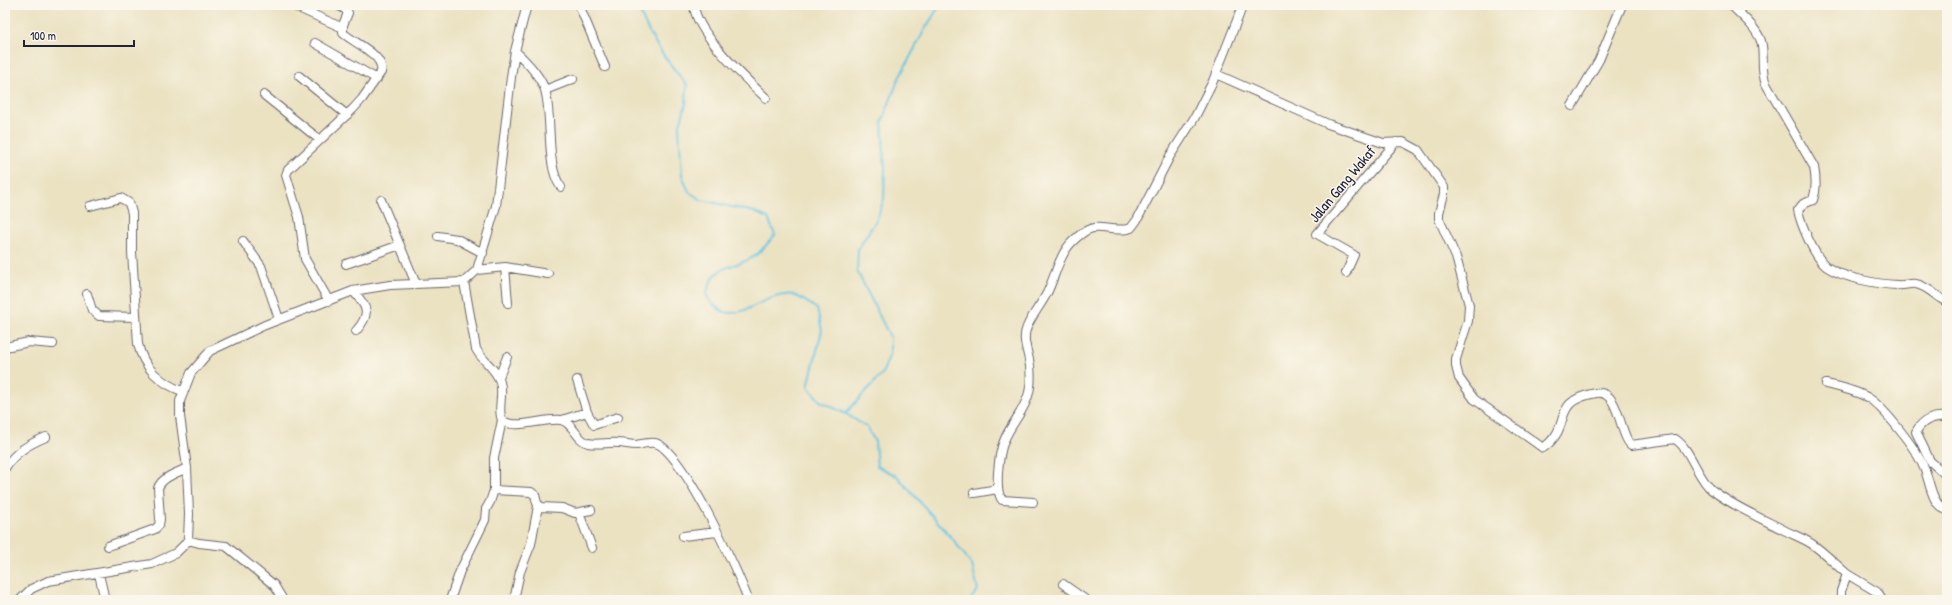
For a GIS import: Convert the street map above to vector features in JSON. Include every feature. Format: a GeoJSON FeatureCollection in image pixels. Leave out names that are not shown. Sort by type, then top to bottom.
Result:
{"type":"FeatureCollection","features":[{"type":"Feature","properties":{"kind":"street"},"geometry":{"type":"LineString","coordinates":[[292,5],[342,28]]}},
{"type":"Feature","properties":{"kind":"street"},"geometry":{"type":"LineString","coordinates":[[329,301],[305,259],[299,216],[286,175],[288,170],[347,115],[377,80],[382,66],[378,58],[343,33],[342,28],[348,16],[347,11],[338,5]]}},
{"type":"Feature","properties":{"kind":"street"},"geometry":{"type":"LineString","coordinates":[[20,600],[31,589],[48,581],[99,574],[152,564],[176,553],[188,540],[187,468],[180,416],[182,391],[197,364],[210,351],[243,334],[353,291],[390,285],[464,282],[477,270],[496,206],[506,107],[515,51],[527,5]]}},
{"type":"Feature","properties":{"kind":"street"},"geometry":{"type":"LineString","coordinates":[[579,5],[604,67]]}},
{"type":"Feature","properties":{"kind":"street"},"geometry":{"type":"LineString","coordinates":[[694,5],[698,22],[708,35],[744,76],[766,98]]}},
{"type":"Feature","properties":{"kind":"street"},"geometry":{"type":"LineString","coordinates":[[1033,502],[1002,500],[998,489],[1000,458],[1004,440],[1024,405],[1030,385],[1030,366],[1024,337],[1027,328],[1047,294],[1063,255],[1071,243],[1089,229],[1099,226],[1123,230],[1131,228],[1170,156],[1195,117],[1216,74],[1243,5]]}},
{"type":"Feature","properties":{"kind":"street"},"geometry":{"type":"LineString","coordinates":[[1572,106],[1599,60],[1622,5]]}},
{"type":"Feature","properties":{"kind":"street"},"geometry":{"type":"LineString","coordinates":[[1731,5],[1759,37],[1762,49],[1763,76],[1766,84],[1814,167],[1816,178],[1813,200],[1803,204],[1798,210],[1805,231],[1823,263],[1838,272],[1866,280],[1900,286],[1914,284],[1925,287],[1947,302]]}},
{"type":"Feature","properties":{"kind":"street"},"geometry":{"type":"LineString","coordinates":[[315,43],[377,80]]}},
{"type":"Feature","properties":{"kind":"street"},"geometry":{"type":"LineString","coordinates":[[515,51],[537,77],[545,90],[554,169],[561,187]]}},
{"type":"Feature","properties":{"kind":"street"},"geometry":{"type":"LineString","coordinates":[[1216,74],[1328,124],[1383,143],[1403,142],[1418,150],[1444,187],[1439,220],[1456,257],[1466,293],[1469,312],[1456,366],[1459,378],[1474,399],[1543,448],[1557,435],[1567,405],[1573,400],[1586,396],[1601,393],[1606,394],[1613,404],[1625,436],[1632,445],[1675,438],[1680,441],[1702,479],[1713,491],[1758,518],[1812,544],[1847,574],[1876,592],[1882,600]]}},
{"type":"Feature","properties":{"kind":"street"},"geometry":{"type":"LineString","coordinates":[[299,76],[347,115]]}},
{"type":"Feature","properties":{"kind":"street"},"geometry":{"type":"LineString","coordinates":[[545,90],[573,79]]}},
{"type":"Feature","properties":{"kind":"street"},"geometry":{"type":"LineString","coordinates":[[264,95],[320,140]]}},
{"type":"Feature","properties":{"kind":"street","name":"Jalan Gang Wakaf"},"geometry":{"type":"LineString","coordinates":[[1346,273],[1354,255],[1317,234],[1396,142]]}},
{"type":"Feature","properties":{"kind":"street"},"geometry":{"type":"LineString","coordinates":[[90,206],[121,198],[129,203],[132,213],[132,252],[138,344],[143,360],[163,381],[182,391]]}},
{"type":"Feature","properties":{"kind":"street"},"geometry":{"type":"LineString","coordinates":[[381,200],[416,284]]}},
{"type":"Feature","properties":{"kind":"street"},"geometry":{"type":"LineString","coordinates":[[438,236],[457,239],[483,254]]}},
{"type":"Feature","properties":{"kind":"street"},"geometry":{"type":"LineString","coordinates":[[243,241],[261,266],[280,319]]}},
{"type":"Feature","properties":{"kind":"street"},"geometry":{"type":"LineString","coordinates":[[346,264],[400,245]]}},
{"type":"Feature","properties":{"kind":"street"},"geometry":{"type":"LineString","coordinates":[[477,270],[505,267],[548,274]]}},
{"type":"Feature","properties":{"kind":"street"},"geometry":{"type":"LineString","coordinates":[[505,267],[508,303]]}},
{"type":"Feature","properties":{"kind":"street"},"geometry":{"type":"LineString","coordinates":[[464,282],[476,349],[480,357],[499,377]]}},
{"type":"Feature","properties":{"kind":"street"},"geometry":{"type":"LineString","coordinates":[[353,291],[361,299],[366,311],[363,323],[356,331]]}},
{"type":"Feature","properties":{"kind":"street"},"geometry":{"type":"LineString","coordinates":[[87,294],[92,310],[99,316],[136,317]]}},
{"type":"Feature","properties":{"kind":"street"},"geometry":{"type":"LineString","coordinates":[[5,347],[29,342],[53,344]]}},
{"type":"Feature","properties":{"kind":"street"},"geometry":{"type":"LineString","coordinates":[[450,600],[460,571],[485,520],[486,508],[490,502],[494,490],[494,458],[502,420],[500,417],[502,393],[499,377],[507,357]]}},
{"type":"Feature","properties":{"kind":"street"},"geometry":{"type":"LineString","coordinates":[[576,380],[587,412],[594,426],[618,417]]}},
{"type":"Feature","properties":{"kind":"street"},"geometry":{"type":"LineString","coordinates":[[1826,384],[1847,388],[1867,397],[1886,414],[1924,468],[1934,497],[1944,509],[1947,510]]}},
{"type":"Feature","properties":{"kind":"street"},"geometry":{"type":"LineString","coordinates":[[502,420],[508,423],[562,420],[587,412]]}},
{"type":"Feature","properties":{"kind":"street"},"geometry":{"type":"LineString","coordinates":[[1947,417],[1940,417],[1925,421],[1920,425],[1916,432],[1930,461],[1947,476]]}},
{"type":"Feature","properties":{"kind":"street"},"geometry":{"type":"LineString","coordinates":[[562,420],[569,424],[582,440],[586,442],[634,445],[654,443],[659,445],[687,477],[734,564],[748,600]]}},
{"type":"Feature","properties":{"kind":"street"},"geometry":{"type":"LineString","coordinates":[[5,468],[10,459],[27,445],[46,437]]}},
{"type":"Feature","properties":{"kind":"street"},"geometry":{"type":"LineString","coordinates":[[108,546],[155,529],[160,520],[159,484],[163,480],[187,468]]}},
{"type":"Feature","properties":{"kind":"street"},"geometry":{"type":"LineString","coordinates":[[974,494],[998,489]]}},
{"type":"Feature","properties":{"kind":"street"},"geometry":{"type":"LineString","coordinates":[[494,490],[531,492],[535,494],[538,506],[531,544],[520,572],[514,600]]}},
{"type":"Feature","properties":{"kind":"street"},"geometry":{"type":"LineString","coordinates":[[538,506],[562,508],[571,512],[579,513],[591,510]]}},
{"type":"Feature","properties":{"kind":"street"},"geometry":{"type":"LineString","coordinates":[[579,513],[592,548]]}},
{"type":"Feature","properties":{"kind":"street"},"geometry":{"type":"LineString","coordinates":[[683,536],[718,532]]}},
{"type":"Feature","properties":{"kind":"street"},"geometry":{"type":"LineString","coordinates":[[188,540],[204,544],[226,546],[274,585],[283,600]]}},
{"type":"Feature","properties":{"kind":"street"},"geometry":{"type":"LineString","coordinates":[[99,574],[105,600]]}},
{"type":"Feature","properties":{"kind":"street"},"geometry":{"type":"LineString","coordinates":[[1841,600],[1841,591],[1847,574]]}},
{"type":"Feature","properties":{"kind":"street"},"geometry":{"type":"LineString","coordinates":[[1063,584],[1086,600]]}},
{"type":"Feature","properties":{"kind":"waterway"},"geometry":{"type":"LineString","coordinates":[[638,5],[646,27],[658,48],[687,85],[686,104],[679,128],[682,175],[689,192],[702,200],[754,212],[768,218],[775,235],[756,255],[745,261],[724,268],[719,272],[710,284],[706,295],[715,306],[724,312],[733,313],[743,311],[773,297],[784,295],[799,297],[817,309],[822,330],[808,387],[820,401],[846,414],[867,427],[875,442],[877,466],[897,476],[952,538],[972,565],[978,590],[970,600]]}},
{"type":"Feature","properties":{"kind":"waterway"},"geometry":{"type":"LineString","coordinates":[[846,413],[882,374],[890,354],[890,337],[857,271],[858,249],[877,219],[884,199],[885,168],[882,122],[898,80],[925,29],[940,5]]}}]}
